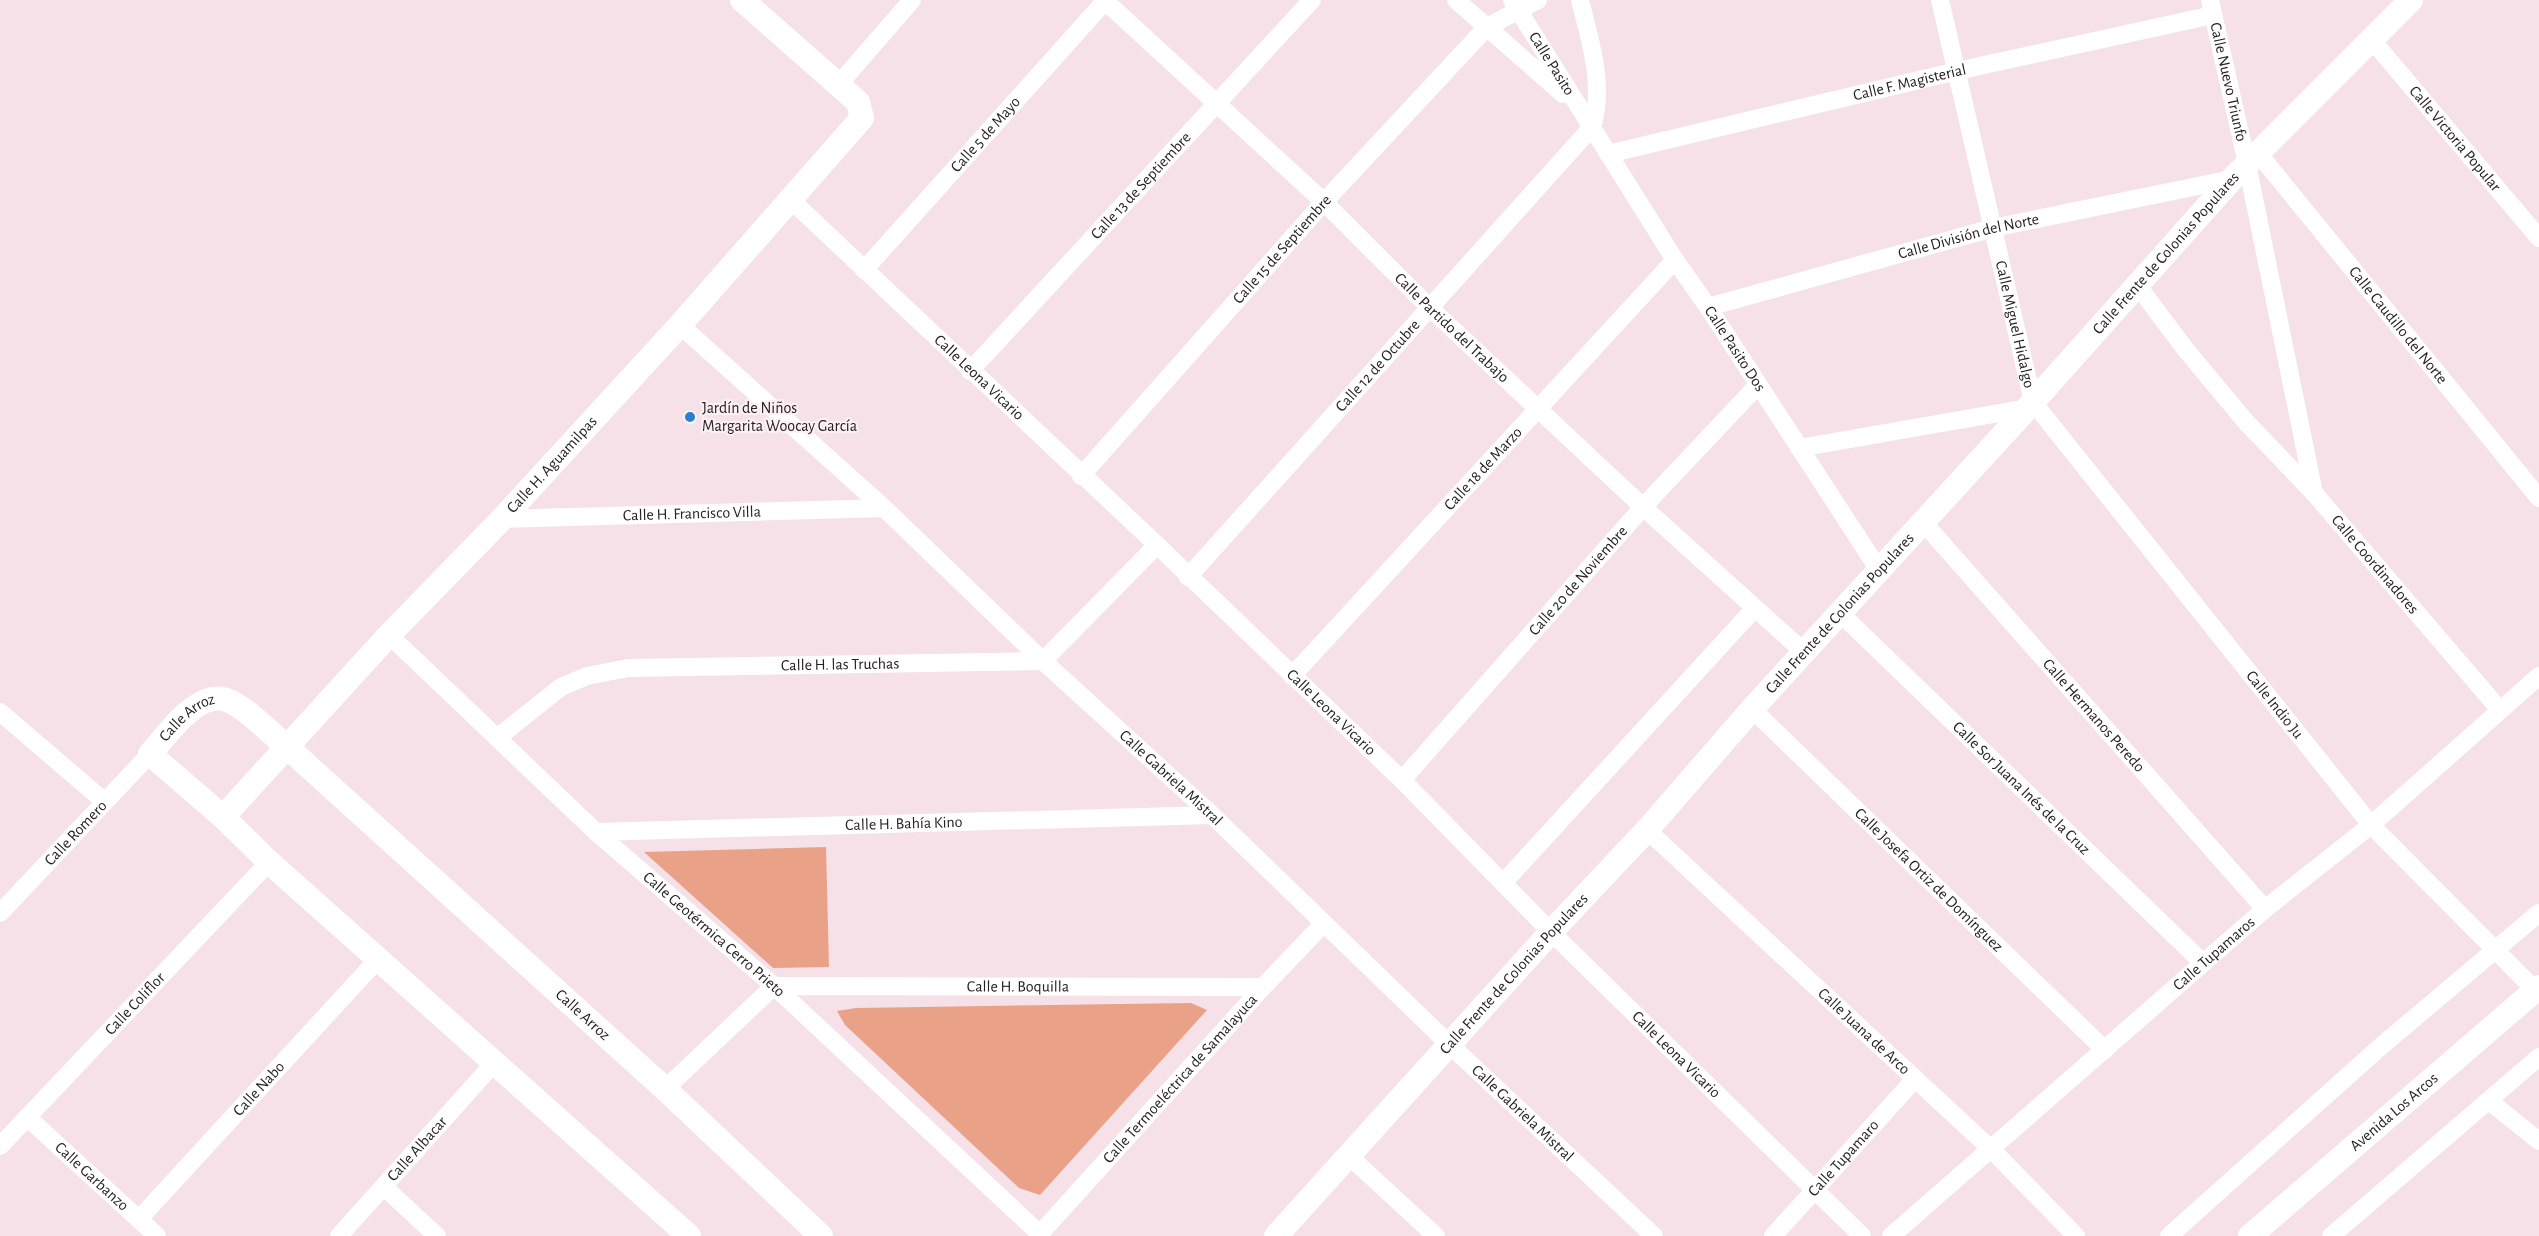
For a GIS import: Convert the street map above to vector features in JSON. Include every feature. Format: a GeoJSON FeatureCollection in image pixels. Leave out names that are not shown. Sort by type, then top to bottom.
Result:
{"type":"FeatureCollection","features":[{"type":"Feature","properties":{"kind":"street"},"geometry":{"type":"LineString","coordinates":[[742,0],[839,84],[912,0]]}},
{"type":"Feature","properties":{"kind":"street","name":"Calle Partido del Trabajo"},"geometry":{"type":"LineString","coordinates":[[1105,0],[1324,202],[1429,307],[1642,507],[1804,652]]}},
{"type":"Feature","properties":{"kind":"street","name":"Calle 5 de Mayo"},"geometry":{"type":"LineString","coordinates":[[864,270],[1105,0]]}},
{"type":"Feature","properties":{"kind":"street","name":"Calle 13 de Septiembre"},"geometry":{"type":"LineString","coordinates":[[970,370],[1312,0]]}},
{"type":"Feature","properties":{"kind":"street"},"geometry":{"type":"LineString","coordinates":[[1456,0],[1580,108]]}},
{"type":"Feature","properties":{"kind":"street","name":"Calle 15 de Septiembre"},"geometry":{"type":"LineString","coordinates":[[1081,476],[1324,202],[1487,27],[1514,5],[1538,0]]}},
{"type":"Feature","properties":{"kind":"street"},"geometry":{"type":"LineString","coordinates":[[1580,0],[1596,72],[1597,95],[1592,127]]}},
{"type":"Feature","properties":{"kind":"street","name":"Calle Miguel Hidalgo"},"geometry":{"type":"LineString","coordinates":[[1940,0],[1993,228],[2030,405]]}},
{"type":"Feature","properties":{"kind":"street","name":"Calle Frente de Colonias Populares"},"geometry":{"type":"LineString","coordinates":[[1276,1236],[1551,932],[1647,830],[1752,709],[2246,165],[2372,40],[2401,3]]}},
{"type":"Feature","properties":{"kind":"street","name":"Calle Pasito"},"geometry":{"type":"LineString","coordinates":[[1514,5],[1592,127]]}},
{"type":"Feature","properties":{"kind":"street","name":"Calle F. Magisterial"},"geometry":{"type":"LineString","coordinates":[[1608,154],[1957,71],[2212,7]]}},
{"type":"Feature","properties":{"kind":"street","name":"Calle Nuevo Triunfo"},"geometry":{"type":"LineString","coordinates":[[2212,7],[2314,493]]}},
{"type":"Feature","properties":{"kind":"street","name":"Calle Victoria Popular"},"geometry":{"type":"LineString","coordinates":[[2372,40],[2539,238]]}},
{"type":"Feature","properties":{"kind":"street","name":"Calle H. Aguamilpas"},"geometry":{"type":"LineString","coordinates":[[223,817],[389,635],[502,519],[680,325],[855,127],[862,118],[858,102],[839,84]]}},
{"type":"Feature","properties":{"kind":"street","name":"Calle Pasito Dos"},"geometry":{"type":"LineString","coordinates":[[1592,127],[1675,260],[1879,570]]}},
{"type":"Feature","properties":{"kind":"street","name":"Calle 12 de Octubre"},"geometry":{"type":"LineString","coordinates":[[1188,577],[1592,127]]}},
{"type":"Feature","properties":{"kind":"street","name":"Calle División del Norte"},"geometry":{"type":"LineString","coordinates":[[1708,307],[1993,228],[2246,165]]}},
{"type":"Feature","properties":{"kind":"street","name":"Calle Caudillo del Norte"},"geometry":{"type":"LineString","coordinates":[[2246,165],[2539,498]]}},
{"type":"Feature","properties":{"kind":"street","name":"Calle Leona Vicario"},"geometry":{"type":"LineString","coordinates":[[790,199],[1402,780],[1551,932],[1862,1236]]}},
{"type":"Feature","properties":{"kind":"street","name":"Calle 18 de Marzo"},"geometry":{"type":"LineString","coordinates":[[1292,676],[1675,260]]}},
{"type":"Feature","properties":{"kind":"street","name":"Calle Coordinadores"},"geometry":{"type":"LineString","coordinates":[[2138,286],[2186,350],[2246,422],[2314,493],[2500,710]]}},
{"type":"Feature","properties":{"kind":"street","name":"Calle Gabriela Mistral"},"geometry":{"type":"LineString","coordinates":[[680,325],[884,507],[1043,661],[1212,815],[1450,1045],[1654,1236]]}},
{"type":"Feature","properties":{"kind":"street","name":"Calle 20 de Noviembre"},"geometry":{"type":"LineString","coordinates":[[1402,780],[1642,507],[1758,385]]}},
{"type":"Feature","properties":{"kind":"street"},"geometry":{"type":"LineString","coordinates":[[1799,448],[2030,405]]}},
{"type":"Feature","properties":{"kind":"street","name":"Calle Indio Ju"},"geometry":{"type":"LineString","coordinates":[[2030,405],[2371,825],[2495,951],[2537,988]]}},
{"type":"Feature","properties":{"kind":"street","name":"Calle H. Francisco Villa"},"geometry":{"type":"LineString","coordinates":[[502,519],[884,507]]}},
{"type":"Feature","properties":{"kind":"street","name":"Calle Hermanos Peredo"},"geometry":{"type":"LineString","coordinates":[[1923,522],[2265,909]]}},
{"type":"Feature","properties":{"kind":"street"},"geometry":{"type":"LineString","coordinates":[[1043,661],[1157,545]]}},
{"type":"Feature","properties":{"kind":"street"},"geometry":{"type":"LineString","coordinates":[[1503,882],[1755,608]]}},
{"type":"Feature","properties":{"kind":"street","name":"Calle Sor Juana Inés de la Cruz"},"geometry":{"type":"LineString","coordinates":[[1840,613],[2203,963]]}},
{"type":"Feature","properties":{"kind":"street","name":"Calle Geotérmica Cerro Prieto"},"geometry":{"type":"LineString","coordinates":[[389,635],[596,832],[774,986],[1039,1235]]}},
{"type":"Feature","properties":{"kind":"street","name":"Calle H. las Truchas"},"geometry":{"type":"LineString","coordinates":[[497,738],[561,687],[587,676],[628,668],[1043,661]]}},
{"type":"Feature","properties":{"kind":"street","name":"Calle Tupamaros"},"geometry":{"type":"LineString","coordinates":[[1891,1236],[2265,909],[2371,825],[2539,676]]}},
{"type":"Feature","properties":{"kind":"street","name":"Calle Arroz"},"geometry":{"type":"LineString","coordinates":[[688,1236],[150,754],[197,705],[218,698],[229,701],[287,747],[665,1089],[821,1236]]}},
{"type":"Feature","properties":{"kind":"street","name":"Calle Josefa Ortiz de Domínguez"},"geometry":{"type":"LineString","coordinates":[[1752,709],[2105,1050]]}},
{"type":"Feature","properties":{"kind":"street"},"geometry":{"type":"LineString","coordinates":[[0,712],[105,802]]}},
{"type":"Feature","properties":{"kind":"street","name":"Calle Romero"},"geometry":{"type":"LineString","coordinates":[[0,914],[150,754]]}},
{"type":"Feature","properties":{"kind":"street","name":"Calle H. Bahía Kino"},"geometry":{"type":"LineString","coordinates":[[596,832],[1212,815]]}},
{"type":"Feature","properties":{"kind":"street","name":"Calle Juana de Arco"},"geometry":{"type":"LineString","coordinates":[[1647,830],[1992,1150],[2076,1236]]}},
{"type":"Feature","properties":{"kind":"street","name":"Calle Coliflor"},"geometry":{"type":"LineString","coordinates":[[0,1146],[270,861]]}},
{"type":"Feature","properties":{"kind":"street"},"geometry":{"type":"LineString","coordinates":[[2169,1236],[2379,1048],[2539,913]]}},
{"type":"Feature","properties":{"kind":"street","name":"Calle Termoeléctrica de Samalayuca"},"geometry":{"type":"LineString","coordinates":[[1039,1235],[1263,987],[1324,923]]}},
{"type":"Feature","properties":{"kind":"street","name":"Calle Nabo"},"geometry":{"type":"LineString","coordinates":[[139,1219],[379,958]]}},
{"type":"Feature","properties":{"kind":"street"},"geometry":{"type":"LineString","coordinates":[[665,1089],[774,986]]}},
{"type":"Feature","properties":{"kind":"street","name":"Calle H. Boquilla"},"geometry":{"type":"LineString","coordinates":[[774,986],[1263,987]]}},
{"type":"Feature","properties":{"kind":"street","name":"Avenida Los Arcos"},"geometry":{"type":"LineString","coordinates":[[2250,1236],[2537,988]]}},
{"type":"Feature","properties":{"kind":"street"},"geometry":{"type":"LineString","coordinates":[[2331,1236],[2539,1057]]}},
{"type":"Feature","properties":{"kind":"street","name":"Calle Albacar"},"geometry":{"type":"LineString","coordinates":[[339,1236],[495,1062]]}},
{"type":"Feature","properties":{"kind":"street","name":"Calle Tupamaro"},"geometry":{"type":"LineString","coordinates":[[1773,1236],[1914,1080]]}},
{"type":"Feature","properties":{"kind":"street"},"geometry":{"type":"LineString","coordinates":[[2489,1101],[2539,1142]]}},
{"type":"Feature","properties":{"kind":"street","name":"Calle Garbanzo"},"geometry":{"type":"LineString","coordinates":[[27,1117],[157,1236]]}},
{"type":"Feature","properties":{"kind":"street"},"geometry":{"type":"LineString","coordinates":[[1349,1156],[1436,1236]]}},
{"type":"Feature","properties":{"kind":"street"},"geometry":{"type":"LineString","coordinates":[[384,1187],[437,1236]]}},
{"type":"Feature","properties":{"kind":"shaded area"},"geometry":{"type":"Polygon","coordinates":[[[826,847],[829,967],[773,968],[644,852],[826,847]]]}},
{"type":"Feature","properties":{"kind":"shaded area"},"geometry":{"type":"Polygon","coordinates":[[[1191,1003],[1207,1010],[1040,1195],[1019,1188],[845,1025],[837,1011],[856,1008],[1191,1003]]]}},
{"type":"Feature","properties":{"kind":"place","name":"Jardín de Niños Margarita Woocay García"},"geometry":{"type":"Point","coordinates":[690,417]}}]}
